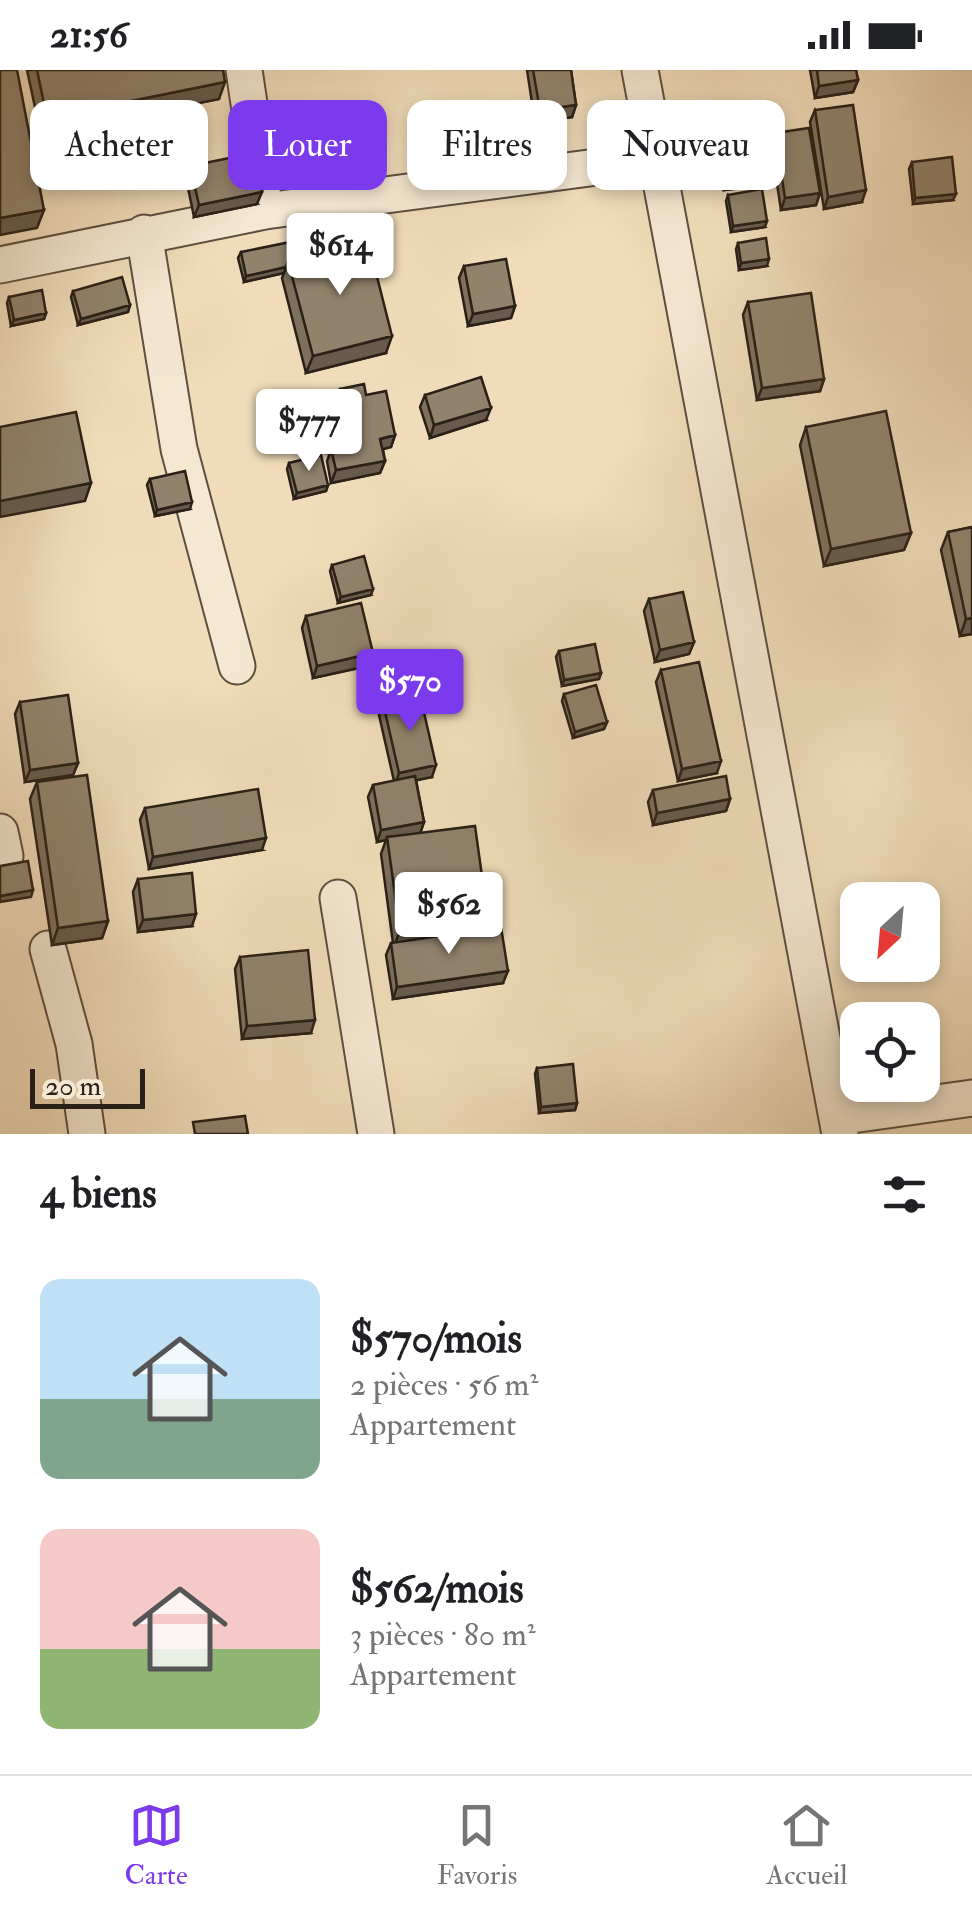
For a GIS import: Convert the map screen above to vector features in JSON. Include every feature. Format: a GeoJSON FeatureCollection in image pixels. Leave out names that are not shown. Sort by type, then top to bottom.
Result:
{"type":"FeatureCollection","features":[{"type":"Feature","properties":{"kind":"street"},"geometry":{"type":"LineString","coordinates":[[244,70],[265,210]]}},
{"type":"Feature","properties":{"kind":"street"},"geometry":{"type":"LineString","coordinates":[[640,70],[646,100]]}},
{"type":"Feature","properties":{"kind":"street"},"geometry":{"type":"LineString","coordinates":[[0,265],[265,210],[587,168]]}},
{"type":"Feature","properties":{"kind":"street"},"geometry":{"type":"LineString","coordinates":[[663,190],[838,1126],[972,1098]]}},
{"type":"Feature","properties":{"kind":"street"},"geometry":{"type":"LineString","coordinates":[[144,234],[179,449],[237,666]]}},
{"type":"Feature","properties":{"kind":"street"},"geometry":{"type":"LineString","coordinates":[[338,898],[376,1134]]}},
{"type":"Feature","properties":{"kind":"street"},"geometry":{"type":"LineString","coordinates":[[48,949],[74,1044],[88,1134]]}},
{"type":"Feature","properties":{"kind":"building"},"geometry":{"type":"Polygon","coordinates":[[[0,70],[17,70],[30,137],[30,190],[40,190],[44,210],[0,218],[0,70]]]}},
{"type":"Feature","properties":{"kind":"building"},"geometry":{"type":"Polygon","coordinates":[[[37,70],[223,70],[225,82],[136,100],[43,100],[37,70]]]}},
{"type":"Feature","properties":{"kind":"building"},"geometry":{"type":"Polygon","coordinates":[[[533,70],[571,70],[576,105],[567,106],[567,100],[538,100],[533,70]]]}},
{"type":"Feature","properties":{"kind":"building"},"geometry":{"type":"Polygon","coordinates":[[[817,70],[856,70],[858,80],[819,86],[817,70]]]}},
{"type":"Feature","properties":{"kind":"building"},"geometry":{"type":"Polygon","coordinates":[[[853,105],[866,190],[828,197],[815,110],[853,105]]]}},
{"type":"Feature","properties":{"kind":"building"},"geometry":{"type":"Polygon","coordinates":[[[809,128],[820,193],[785,198],[785,132],[809,128]]]}},
{"type":"Feature","properties":{"kind":"building"},"geometry":{"type":"Polygon","coordinates":[[[952,157],[956,194],[915,198],[912,162],[952,157]]]}},
{"type":"Feature","properties":{"kind":"building"},"geometry":{"type":"Polygon","coordinates":[[[228,158],[228,190],[262,192],[199,205],[196,190],[208,190],[208,162],[228,158]]]}},
{"type":"Feature","properties":{"kind":"building"},"geometry":{"type":"Polygon","coordinates":[[[762,190],[767,221],[733,226],[728,195],[762,190]]]}},
{"type":"Feature","properties":{"kind":"building"},"geometry":{"type":"Polygon","coordinates":[[[766,238],[769,259],[741,263],[738,243],[766,238]]]}},
{"type":"Feature","properties":{"kind":"building"},"geometry":{"type":"Polygon","coordinates":[[[300,240],[304,257],[288,261],[286,267],[246,276],[241,252],[300,240]]]}},
{"type":"Feature","properties":{"kind":"building"},"geometry":{"type":"Polygon","coordinates":[[[368,241],[392,336],[313,356],[288,261],[368,241]]]}},
{"type":"Feature","properties":{"kind":"building"},"geometry":{"type":"Polygon","coordinates":[[[506,259],[515,306],[473,314],[464,266],[506,259]]]}},
{"type":"Feature","properties":{"kind":"building"},"geometry":{"type":"Polygon","coordinates":[[[122,277],[130,305],[81,319],[73,291],[122,277]]]}},
{"type":"Feature","properties":{"kind":"building"},"geometry":{"type":"Polygon","coordinates":[[[42,290],[46,313],[14,320],[9,297],[42,290]]]}},
{"type":"Feature","properties":{"kind":"building"},"geometry":{"type":"Polygon","coordinates":[[[811,293],[824,379],[762,388],[748,302],[811,293]]]}},
{"type":"Feature","properties":{"kind":"building"},"geometry":{"type":"Polygon","coordinates":[[[481,377],[491,408],[434,425],[425,395],[481,377]]]}},
{"type":"Feature","properties":{"kind":"building"},"geometry":{"type":"Polygon","coordinates":[[[364,384],[366,395],[386,391],[395,435],[380,439],[385,461],[336,470],[331,449],[347,446],[346,439],[331,441],[326,416],[345,412],[340,389],[364,384]]]}},
{"type":"Feature","properties":{"kind":"building"},"geometry":{"type":"Polygon","coordinates":[[[886,411],[911,533],[831,549],[806,427],[886,411]]]}},
{"type":"Feature","properties":{"kind":"building"},"geometry":{"type":"Polygon","coordinates":[[[76,412],[91,483],[0,501],[0,427],[76,412]]]}},
{"type":"Feature","properties":{"kind":"building"},"geometry":{"type":"Polygon","coordinates":[[[321,455],[328,485],[297,493],[289,463],[321,455]]]}},
{"type":"Feature","properties":{"kind":"building"},"geometry":{"type":"Polygon","coordinates":[[[185,471],[192,502],[157,510],[150,479],[185,471]]]}},
{"type":"Feature","properties":{"kind":"building"},"geometry":{"type":"Polygon","coordinates":[[[972,527],[972,618],[966,619],[948,532],[972,527]]]}},
{"type":"Feature","properties":{"kind":"building"},"geometry":{"type":"Polygon","coordinates":[[[364,556],[373,589],[341,597],[332,565],[364,556]]]}},
{"type":"Feature","properties":{"kind":"building"},"geometry":{"type":"Polygon","coordinates":[[[683,592],[694,642],[660,650],[649,599],[683,592]]]}},
{"type":"Feature","properties":{"kind":"building"},"geometry":{"type":"Polygon","coordinates":[[[361,603],[373,653],[317,666],[306,616],[361,603]]]}},
{"type":"Feature","properties":{"kind":"building"},"geometry":{"type":"Polygon","coordinates":[[[595,644],[601,673],[564,680],[559,651],[595,644]]]}},
{"type":"Feature","properties":{"kind":"building"},"geometry":{"type":"Polygon","coordinates":[[[699,662],[721,761],[682,769],[661,670],[699,662]]]}},
{"type":"Feature","properties":{"kind":"building"},"geometry":{"type":"Polygon","coordinates":[[[596,685],[607,722],[575,732],[564,694],[596,685]]]}},
{"type":"Feature","properties":{"kind":"building"},"geometry":{"type":"Polygon","coordinates":[[[68,695],[78,763],[30,770],[20,702],[68,695]]]}},
{"type":"Feature","properties":{"kind":"building"},"geometry":{"type":"Polygon","coordinates":[[[420,695],[436,765],[399,773],[383,703],[420,695]]]}},
{"type":"Feature","properties":{"kind":"building"},"geometry":{"type":"Polygon","coordinates":[[[87,775],[108,921],[58,928],[37,782],[87,775]]]}},
{"type":"Feature","properties":{"kind":"building"},"geometry":{"type":"Polygon","coordinates":[[[415,776],[424,822],[381,830],[373,785],[415,776]]]}},
{"type":"Feature","properties":{"kind":"building"},"geometry":{"type":"Polygon","coordinates":[[[726,776],[730,799],[657,813],[653,790],[726,776]]]}},
{"type":"Feature","properties":{"kind":"building"},"geometry":{"type":"Polygon","coordinates":[[[258,789],[266,838],[153,857],[145,808],[258,789]]]}},
{"type":"Feature","properties":{"kind":"building"},"geometry":{"type":"Polygon","coordinates":[[[475,826],[488,919],[400,930],[387,837],[475,826]]]}},
{"type":"Feature","properties":{"kind":"building"},"geometry":{"type":"Polygon","coordinates":[[[28,861],[33,890],[0,896],[0,866],[28,861]]]}},
{"type":"Feature","properties":{"kind":"building"},"geometry":{"type":"Polygon","coordinates":[[[192,873],[196,914],[143,920],[138,879],[192,873]]]}},
{"type":"Feature","properties":{"kind":"building"},"geometry":{"type":"Polygon","coordinates":[[[501,927],[508,971],[397,987],[391,943],[501,927]]]}},
{"type":"Feature","properties":{"kind":"building"},"geometry":{"type":"Polygon","coordinates":[[[308,950],[315,1020],[247,1026],[240,957],[308,950]]]}},
{"type":"Feature","properties":{"kind":"building"},"geometry":{"type":"Polygon","coordinates":[[[573,1064],[577,1103],[541,1107],[537,1068],[573,1064]]]}},
{"type":"Feature","properties":{"kind":"building"},"geometry":{"type":"Polygon","coordinates":[[[245,1116],[248,1134],[195,1134],[193,1122],[245,1116]]]}}]}
